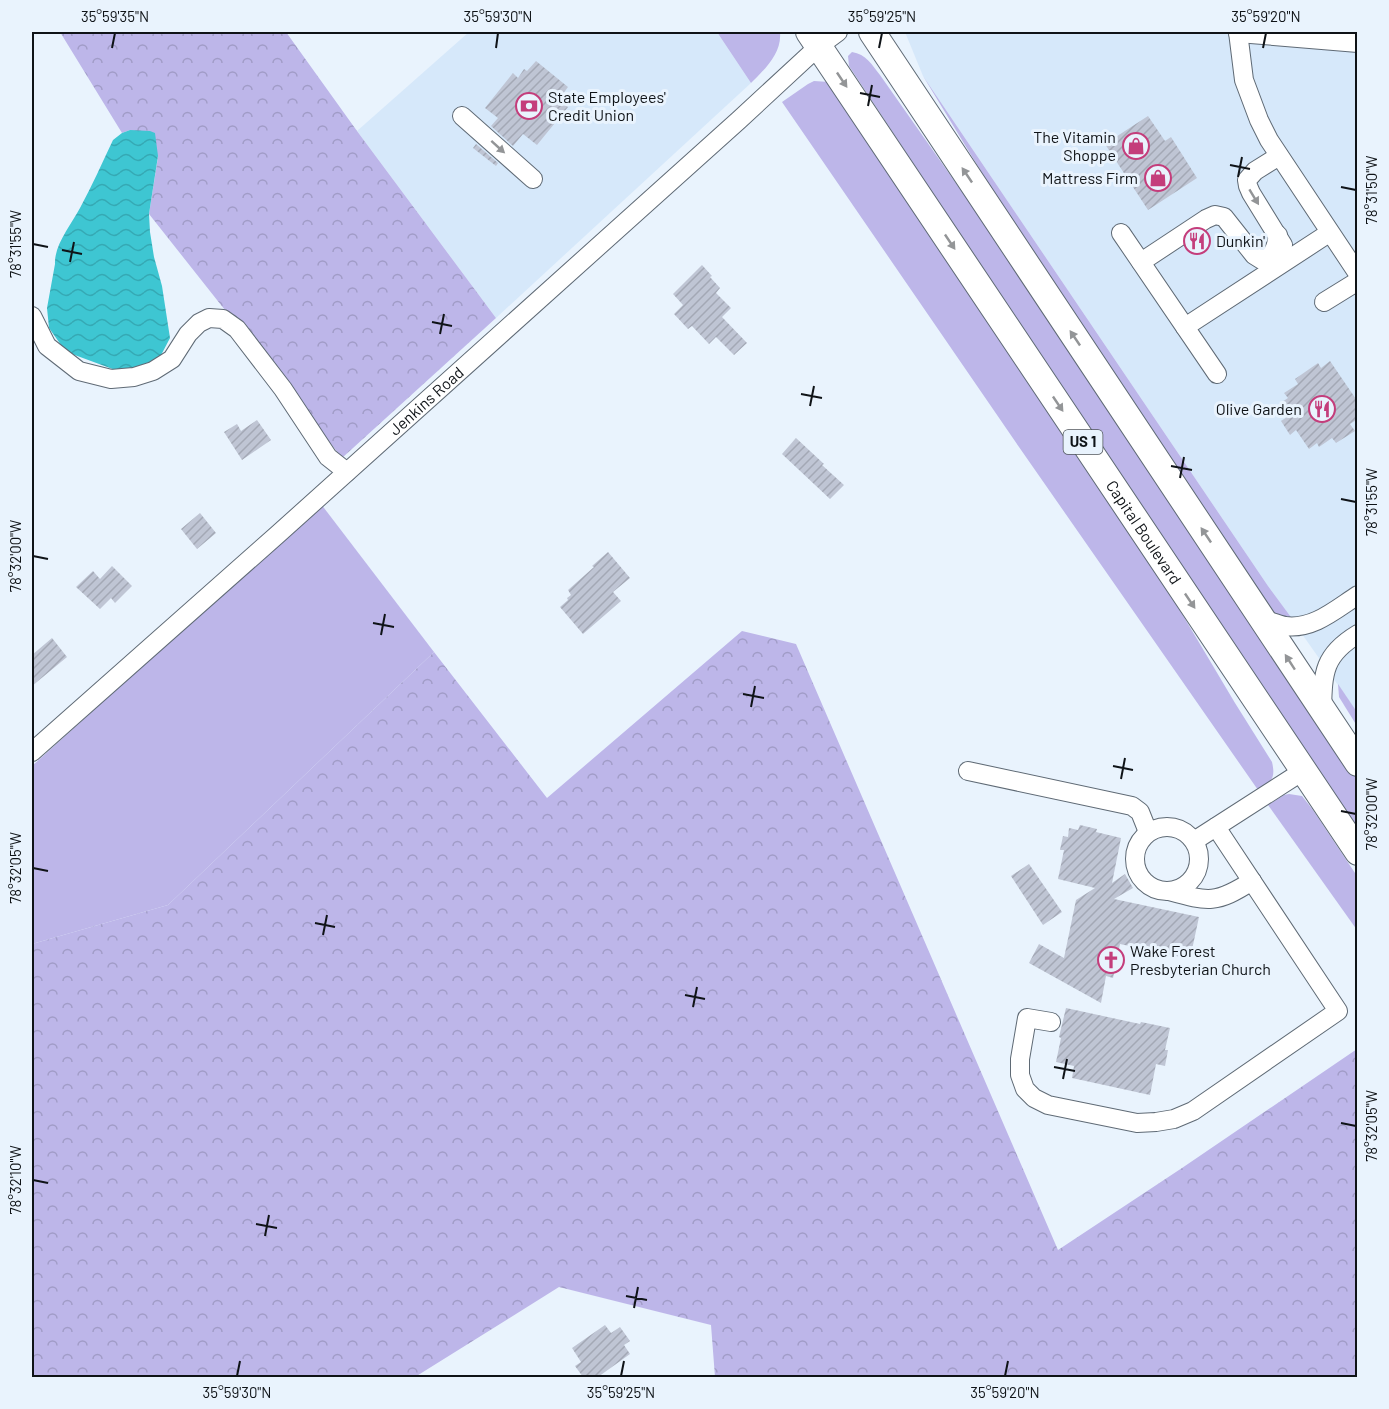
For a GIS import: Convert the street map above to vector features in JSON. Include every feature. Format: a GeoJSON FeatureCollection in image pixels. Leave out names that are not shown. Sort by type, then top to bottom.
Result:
{"type":"FeatureCollection","features":[{"type":"Feature","properties":{"kind":"highway"},"geometry":{"type":"LineString","coordinates":[[872,32],[1358,763]]}},
{"type":"Feature","properties":{"kind":"highway","name":"Capital Boulevard"},"geometry":{"type":"LineString","coordinates":[[822,36],[1358,852]]}},
{"type":"Feature","properties":{"kind":"street"},"geometry":{"type":"LineString","coordinates":[[1358,43],[1238,32],[1244,80],[1259,120],[1279,156],[1358,274]]}},
{"type":"Feature","properties":{"kind":"street","name":"Jenkins Road"},"geometry":{"type":"LineString","coordinates":[[32,752],[717,140],[822,36]]}},
{"type":"Feature","properties":{"kind":"street"},"geometry":{"type":"LineString","coordinates":[[462,116],[533,179]]}},
{"type":"Feature","properties":{"kind":"street"},"geometry":{"type":"LineString","coordinates":[[1279,156],[1255,171],[1247,180],[1251,193],[1291,258]]}},
{"type":"Feature","properties":{"kind":"street"},"geometry":{"type":"LineString","coordinates":[[1141,262],[1215,215],[1224,216],[1254,255],[1262,260],[1269,257],[1275,248],[1278,236]]}},
{"type":"Feature","properties":{"kind":"street"},"geometry":{"type":"LineString","coordinates":[[1185,327],[1329,232]]}},
{"type":"Feature","properties":{"kind":"street"},"geometry":{"type":"LineString","coordinates":[[1121,233],[1217,374]]}},
{"type":"Feature","properties":{"kind":"street"},"geometry":{"type":"LineString","coordinates":[[1324,302],[1358,280]]}},
{"type":"Feature","properties":{"kind":"street"},"geometry":{"type":"LineString","coordinates":[[32,316],[47,346],[79,370],[111,379],[134,377],[153,371],[172,359],[188,334],[199,323],[209,318],[223,320],[237,329],[244,337],[283,389],[328,457],[347,472]]}},
{"type":"Feature","properties":{"kind":"street"},"geometry":{"type":"LineString","coordinates":[[1262,619],[1285,626],[1317,622],[1358,595]]}},
{"type":"Feature","properties":{"kind":"street"},"geometry":{"type":"LineString","coordinates":[[1322,710],[1323,679],[1326,668],[1344,642],[1358,634]]}},
{"type":"Feature","properties":{"kind":"street"},"geometry":{"type":"LineString","coordinates":[[968,771],[1132,806],[1140,812],[1149,832]]}},
{"type":"Feature","properties":{"kind":"street"},"geometry":{"type":"LineString","coordinates":[[1194,841],[1303,771]]}},
{"type":"Feature","properties":{"kind":"street"},"geometry":{"type":"LineString","coordinates":[[1050,1022],[1027,1018],[1020,1059],[1020,1075],[1025,1089],[1034,1098],[1048,1105],[1137,1123],[1174,1119],[1193,1111],[1338,1011],[1216,827]]}},
{"type":"Feature","properties":{"kind":"street"},"geometry":{"type":"LineString","coordinates":[[1169,891],[1180,889],[1196,874],[1199,863],[1198,852],[1194,841],[1187,834],[1178,829],[1158,828],[1149,832],[1136,849],[1136,869],[1148,886],[1206,900],[1228,896],[1252,881]]}},
{"type":"Feature","properties":{"kind":"shaded area"},"geometry":{"type":"Polygon","coordinates":[[[469,32],[717,32],[751,83],[496,318],[357,131],[469,32]]]}},
{"type":"Feature","properties":{"kind":"shaded area"},"geometry":{"type":"Polygon","coordinates":[[[905,32],[1357,32],[1357,712],[1268,586],[923,76],[905,32]]]}},
{"type":"Feature","properties":{"kind":"green space"},"geometry":{"type":"Polygon","coordinates":[[[60,32],[286,32],[496,318],[342,458],[149,214],[158,157],[130,130],[122,133],[60,32]]]}},
{"type":"Feature","properties":{"kind":"green space"},"geometry":{"type":"Polygon","coordinates":[[[717,32],[780,32],[780,40],[772,60],[751,83],[717,32]]]}},
{"type":"Feature","properties":{"kind":"green space"},"geometry":{"type":"Polygon","coordinates":[[[852,52],[865,58],[880,75],[1078,357],[1357,779],[1357,837],[849,66],[848,56],[852,52]]]}},
{"type":"Feature","properties":{"kind":"green space"},"geometry":{"type":"Polygon","coordinates":[[[923,76],[1293,620],[1276,615],[1269,606],[1027,247],[923,76]]]}},
{"type":"Feature","properties":{"kind":"green space"},"geometry":{"type":"Polygon","coordinates":[[[814,81],[829,82],[1172,597],[1272,762],[1273,776],[1258,790],[782,102],[814,81]]]}},
{"type":"Feature","properties":{"kind":"green space"},"geometry":{"type":"Polygon","coordinates":[[[321,504],[434,652],[168,905],[32,944],[32,766],[321,504]]]}},
{"type":"Feature","properties":{"kind":"green space"},"geometry":{"type":"Polygon","coordinates":[[[742,631],[796,644],[1058,1250],[1357,1049],[1357,1377],[715,1377],[711,1325],[559,1287],[415,1377],[32,1377],[32,944],[168,905],[434,652],[547,798],[742,631]]]}},
{"type":"Feature","properties":{"kind":"green space"},"geometry":{"type":"Polygon","coordinates":[[[1338,684],[1357,712],[1357,726],[1339,697],[1338,684]]]}},
{"type":"Feature","properties":{"kind":"green space"},"geometry":{"type":"Polygon","coordinates":[[[1289,794],[1302,796],[1357,876],[1357,930],[1268,805],[1289,794]]]}},
{"type":"Feature","properties":{"kind":"water"},"geometry":{"type":"Polygon","coordinates":[[[130,130],[155,133],[158,156],[149,214],[150,232],[170,338],[158,361],[140,369],[118,371],[72,354],[61,345],[49,328],[47,308],[55,257],[60,242],[84,200],[113,140],[130,130]]]}},
{"type":"Feature","properties":{"kind":"building"},"geometry":{"type":"Polygon","coordinates":[[[536,61],[568,87],[558,100],[568,107],[537,145],[523,134],[513,146],[491,126],[498,118],[485,108],[513,73],[518,78],[524,69],[527,71],[536,61]]]}},
{"type":"Feature","properties":{"kind":"building"},"geometry":{"type":"Polygon","coordinates":[[[1148,116],[1165,141],[1171,137],[1197,178],[1148,210],[1105,144],[1148,116]]]}},
{"type":"Feature","properties":{"kind":"building"},"geometry":{"type":"Polygon","coordinates":[[[476,144],[498,163],[496,166],[473,148],[476,144]]]}},
{"type":"Feature","properties":{"kind":"building"},"geometry":{"type":"Polygon","coordinates":[[[702,265],[720,288],[716,293],[731,308],[722,317],[747,343],[734,355],[716,337],[709,344],[692,326],[688,329],[674,314],[683,305],[673,294],[702,265]]]}},
{"type":"Feature","properties":{"kind":"building","name":"Olive Garden"},"geometry":{"type":"Polygon","coordinates":[[[1330,361],[1358,402],[1358,419],[1350,424],[1355,431],[1336,443],[1332,438],[1319,447],[1317,443],[1309,449],[1296,430],[1290,435],[1281,421],[1290,415],[1282,402],[1288,398],[1284,393],[1298,384],[1295,379],[1318,363],[1321,368],[1330,361]]]}},
{"type":"Feature","properties":{"kind":"building"},"geometry":{"type":"Polygon","coordinates":[[[257,420],[271,440],[242,460],[224,432],[237,424],[241,431],[257,420]]]}},
{"type":"Feature","properties":{"kind":"building"},"geometry":{"type":"Polygon","coordinates":[[[796,438],[844,485],[830,499],[782,454],[796,438]]]}},
{"type":"Feature","properties":{"kind":"building"},"geometry":{"type":"Polygon","coordinates":[[[200,513],[216,533],[197,549],[181,529],[200,513]]]}},
{"type":"Feature","properties":{"kind":"building"},"geometry":{"type":"Polygon","coordinates":[[[608,552],[630,578],[613,592],[621,601],[583,634],[560,607],[571,595],[568,590],[608,552]]]}},
{"type":"Feature","properties":{"kind":"building"},"geometry":{"type":"Polygon","coordinates":[[[112,566],[132,586],[115,603],[111,598],[100,609],[76,587],[93,571],[100,579],[112,566]]]}},
{"type":"Feature","properties":{"kind":"building"},"geometry":{"type":"Polygon","coordinates":[[[52,638],[67,657],[32,686],[32,655],[52,638]]]}},
{"type":"Feature","properties":{"kind":"building"},"geometry":{"type":"Polygon","coordinates":[[[1080,825],[1097,829],[1096,832],[1121,838],[1112,883],[1125,874],[1133,888],[1114,899],[1199,917],[1190,959],[1120,944],[1113,978],[1106,976],[1101,1003],[1029,963],[1039,944],[1064,958],[1076,900],[1095,888],[1058,879],[1064,850],[1060,850],[1063,836],[1068,837],[1069,828],[1078,830],[1080,825]]]}},
{"type":"Feature","properties":{"kind":"building"},"geometry":{"type":"Polygon","coordinates":[[[1029,864],[1062,912],[1043,925],[1011,876],[1029,864]]]}},
{"type":"Feature","properties":{"kind":"building"},"geometry":{"type":"Polygon","coordinates":[[[1066,1008],[1170,1028],[1165,1050],[1168,1050],[1165,1066],[1156,1064],[1150,1095],[1072,1078],[1074,1066],[1056,1062],[1066,1008]]]}},
{"type":"Feature","properties":{"kind":"building"},"geometry":{"type":"Polygon","coordinates":[[[605,1325],[611,1333],[620,1327],[630,1341],[624,1345],[630,1354],[598,1377],[583,1377],[575,1366],[581,1362],[572,1348],[605,1325]]]}},
{"type":"Feature","properties":{"kind":"place","name":"State Employees' Credit Union"},"geometry":{"type":"Point","coordinates":[529,106]}},
{"type":"Feature","properties":{"kind":"place","name":"The Vitamin Shoppe"},"geometry":{"type":"Point","coordinates":[1136,146]}},
{"type":"Feature","properties":{"kind":"place","name":"Mattress Firm"},"geometry":{"type":"Point","coordinates":[1158,178]}},
{"type":"Feature","properties":{"kind":"place","name":"Dunkin'"},"geometry":{"type":"Point","coordinates":[1197,241]}},
{"type":"Feature","properties":{"kind":"place","name":"Olive Garden"},"geometry":{"type":"Point","coordinates":[1322,409]}},
{"type":"Feature","properties":{"kind":"place","name":"Wake Forest Presbyterian Church"},"geometry":{"type":"Point","coordinates":[1111,960]}}]}
